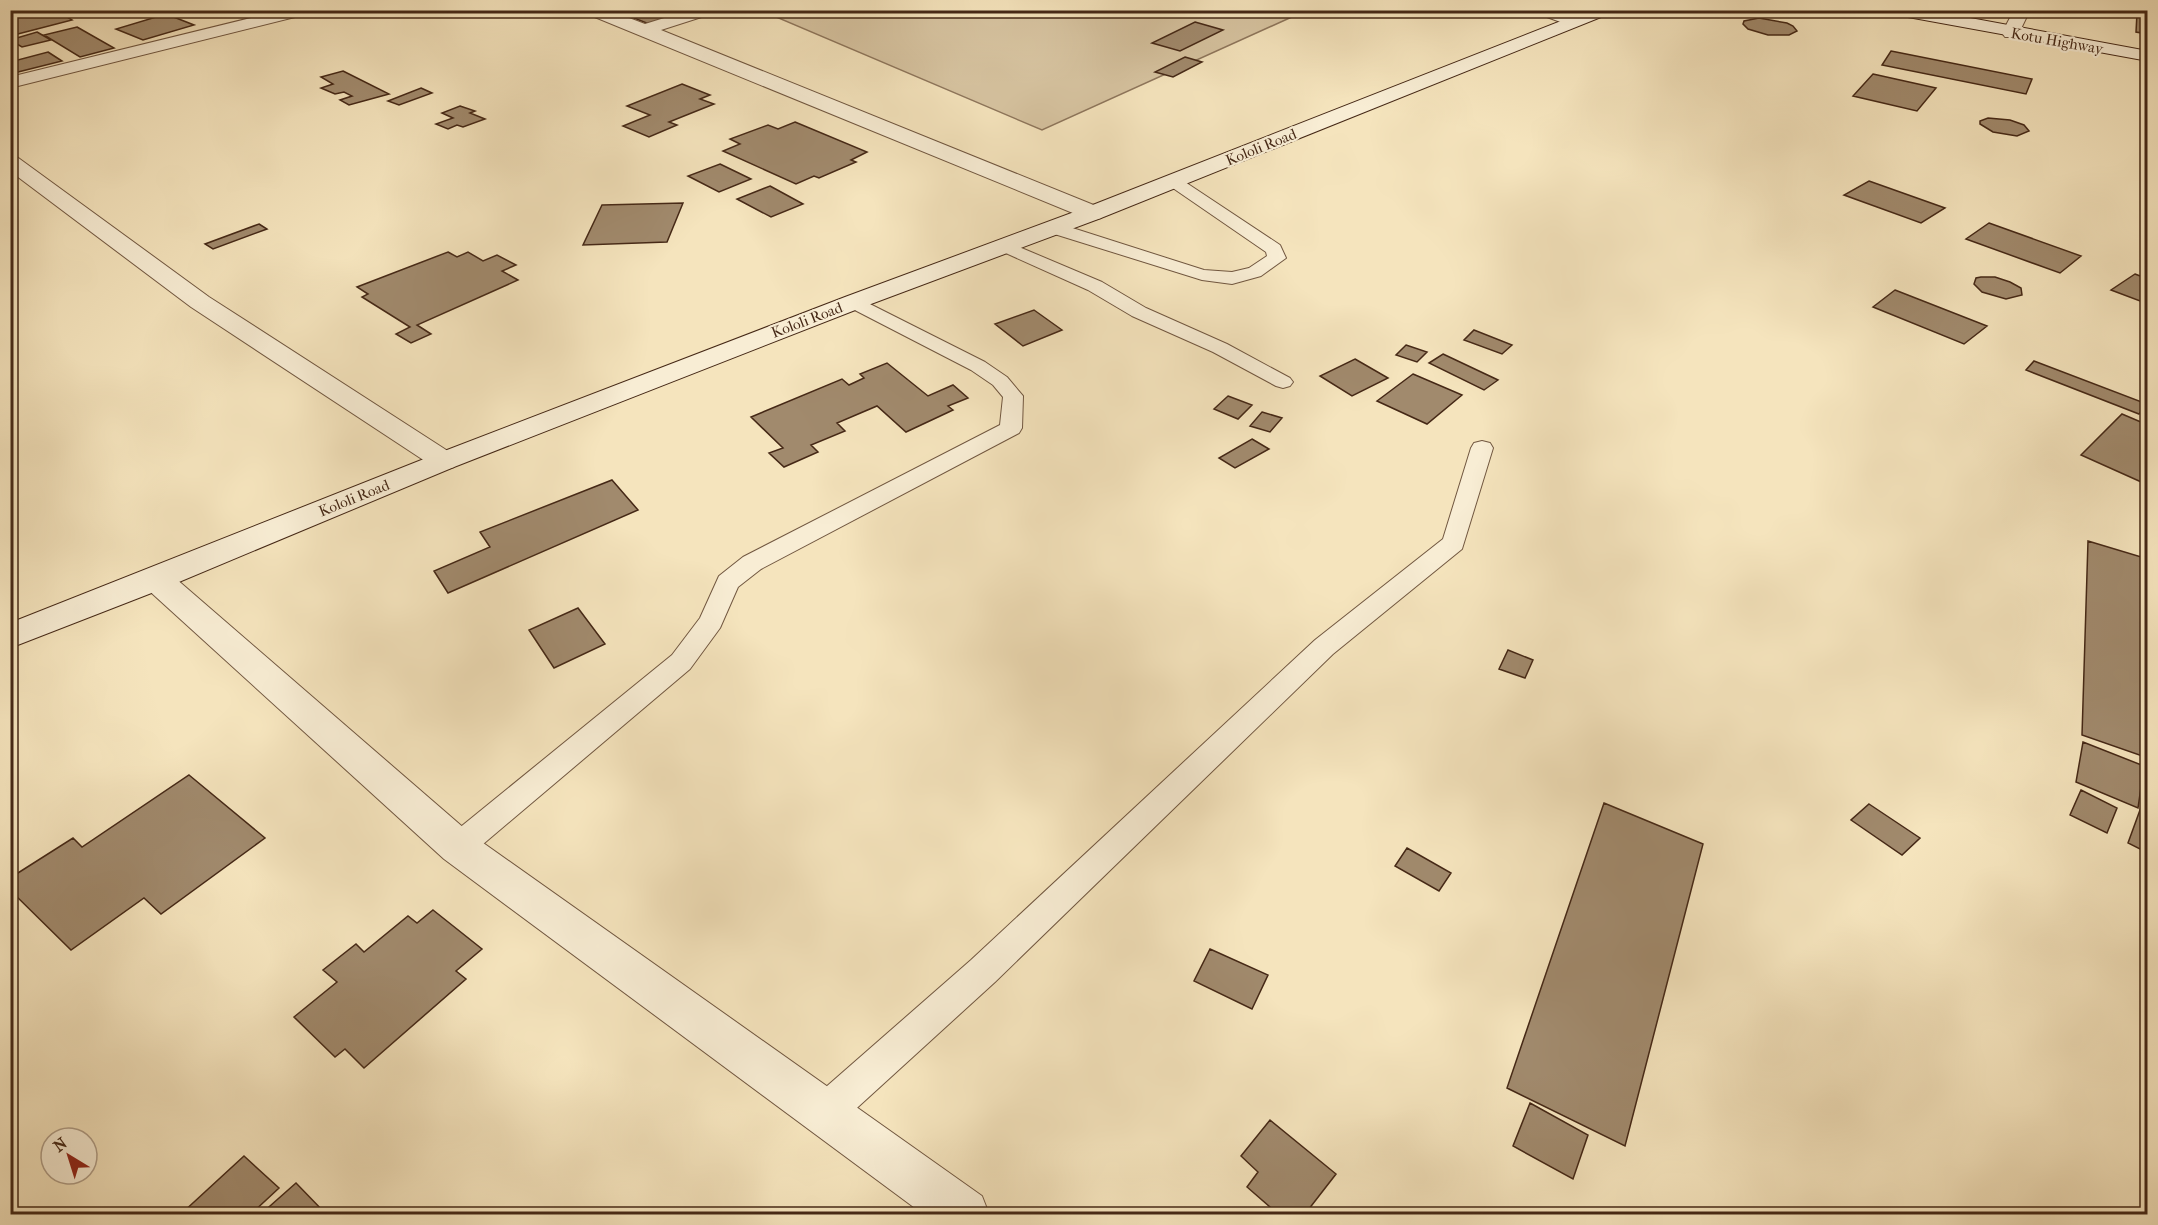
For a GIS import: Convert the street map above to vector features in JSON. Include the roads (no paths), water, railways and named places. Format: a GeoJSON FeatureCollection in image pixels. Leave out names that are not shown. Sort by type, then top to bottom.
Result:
{"type":"FeatureCollection","features":[{"type":"Feature","properties":{"kind":"street"},"geometry":{"type":"LineString","coordinates":[[10,83],[305,10]]}},
{"type":"Feature","properties":{"kind":"street"},"geometry":{"type":"LineString","coordinates":[[591,10],[1093,213]]}},
{"type":"Feature","properties":{"kind":"street"},"geometry":{"type":"LineString","coordinates":[[645,30],[708,10]]}},
{"type":"Feature","properties":{"kind":"street","name":"Kololi Road"},"geometry":{"type":"LineString","coordinates":[[10,636],[444,461],[854,302],[1173,182],[1605,10]]}},
{"type":"Feature","properties":{"kind":"street","name":"Kotu Highway"},"geometry":{"type":"LineString","coordinates":[[1897,10],[2011,33],[2148,56]]}},
{"type":"Feature","properties":{"kind":"street"},"geometry":{"type":"LineString","coordinates":[[2011,33],[2022,10]]}},
{"type":"Feature","properties":{"kind":"street"},"geometry":{"type":"LineString","coordinates":[[10,161],[200,302],[444,461]]}},
{"type":"Feature","properties":{"kind":"street"},"geometry":{"type":"LineString","coordinates":[[156,579],[458,847],[964,1215]]}},
{"type":"Feature","properties":{"kind":"lane"},"geometry":{"type":"LineString","coordinates":[[1534,10],[1574,23]]}},
{"type":"Feature","properties":{"kind":"lane"},"geometry":{"type":"LineString","coordinates":[[1054,228],[1202,275],[1232,278],[1255,272],[1277,258],[1274,249],[1173,182]]}},
{"type":"Feature","properties":{"kind":"lane"},"geometry":{"type":"LineString","coordinates":[[1005,246],[1095,286],[1139,312],[1220,348],[1283,382]]}},
{"type":"Feature","properties":{"kind":"lane"},"geometry":{"type":"LineString","coordinates":[[458,847],[681,662],[711,622],[728,582],[752,563],[1011,428],[1013,396],[1000,381],[978,366],[854,302]]}},
{"type":"Feature","properties":{"kind":"lane"},"geometry":{"type":"LineString","coordinates":[[823,1114],[983,971],[1324,647],[1454,543],[1482,448]]}}]}
